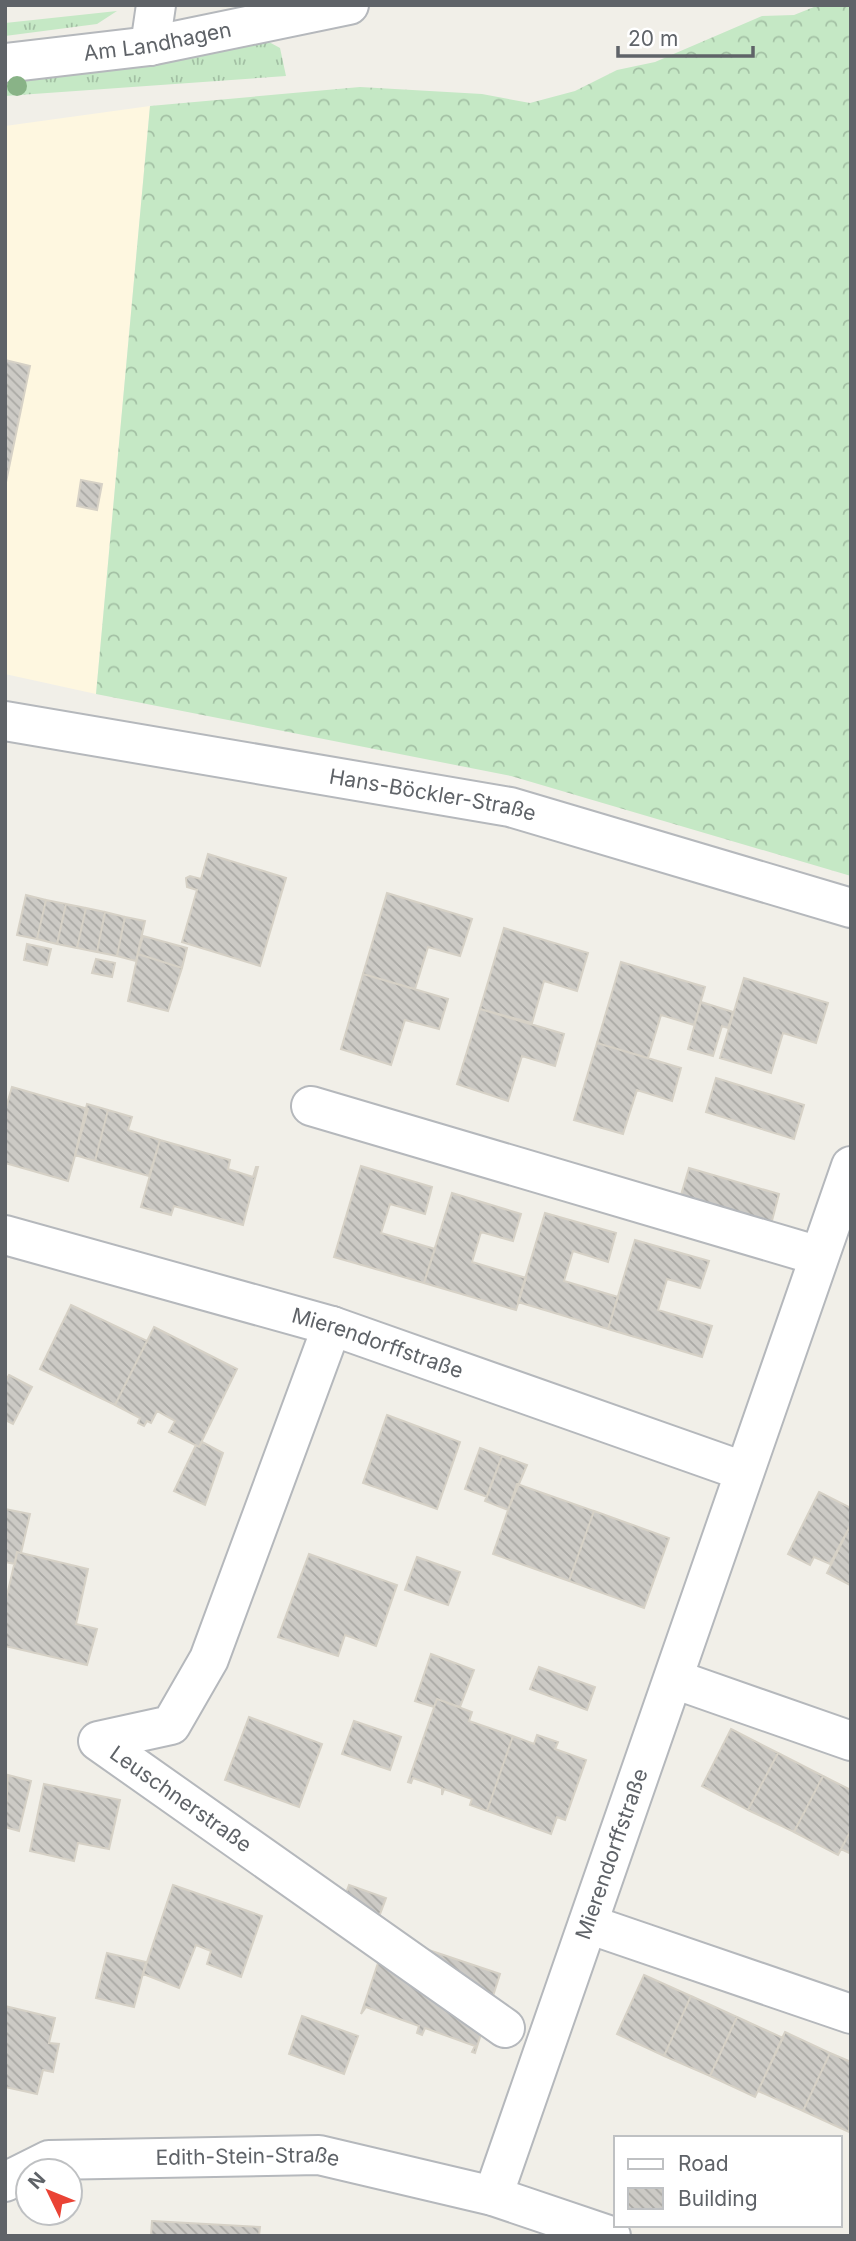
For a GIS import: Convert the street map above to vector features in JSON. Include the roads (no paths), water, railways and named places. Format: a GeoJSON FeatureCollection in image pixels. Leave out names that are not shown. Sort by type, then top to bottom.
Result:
{"type":"FeatureCollection","features":[{"type":"Feature","properties":{"kind":"street"},"geometry":{"type":"LineString","coordinates":[[149,46],[156,5]]}},
{"type":"Feature","properties":{"kind":"street","name":"Am Landhagen"},"geometry":{"type":"LineString","coordinates":[[5,63],[149,46],[349,5]]}},
{"type":"Feature","properties":{"kind":"street","name":"Hans-Böckler-Straße"},"geometry":{"type":"LineString","coordinates":[[5,722],[510,807],[851,908]]}},
{"type":"Feature","properties":{"kind":"street"},"geometry":{"type":"LineString","coordinates":[[311,1106],[819,1256]]}},
{"type":"Feature","properties":{"kind":"street","name":"Mierendorffstraße"},"geometry":{"type":"LineString","coordinates":[[493,2196],[851,1166]]}},
{"type":"Feature","properties":{"kind":"street","name":"Mierendorffstraße"},"geometry":{"type":"LineString","coordinates":[[5,1235],[332,1326],[743,1471]]}},
{"type":"Feature","properties":{"kind":"street","name":"Leuschnerstraße"},"geometry":{"type":"LineString","coordinates":[[332,1326],[209,1659],[171,1725],[98,1741],[505,2028]]}},
{"type":"Feature","properties":{"kind":"street"},"geometry":{"type":"LineString","coordinates":[[674,1679],[851,1741]]}},
{"type":"Feature","properties":{"kind":"street"},"geometry":{"type":"LineString","coordinates":[[589,1924],[851,2014]]}},
{"type":"Feature","properties":{"kind":"street","name":"Edith-Stein-Straße"},"geometry":{"type":"LineString","coordinates":[[5,2182],[49,2160],[319,2155],[493,2196],[611,2236]]}}]}
